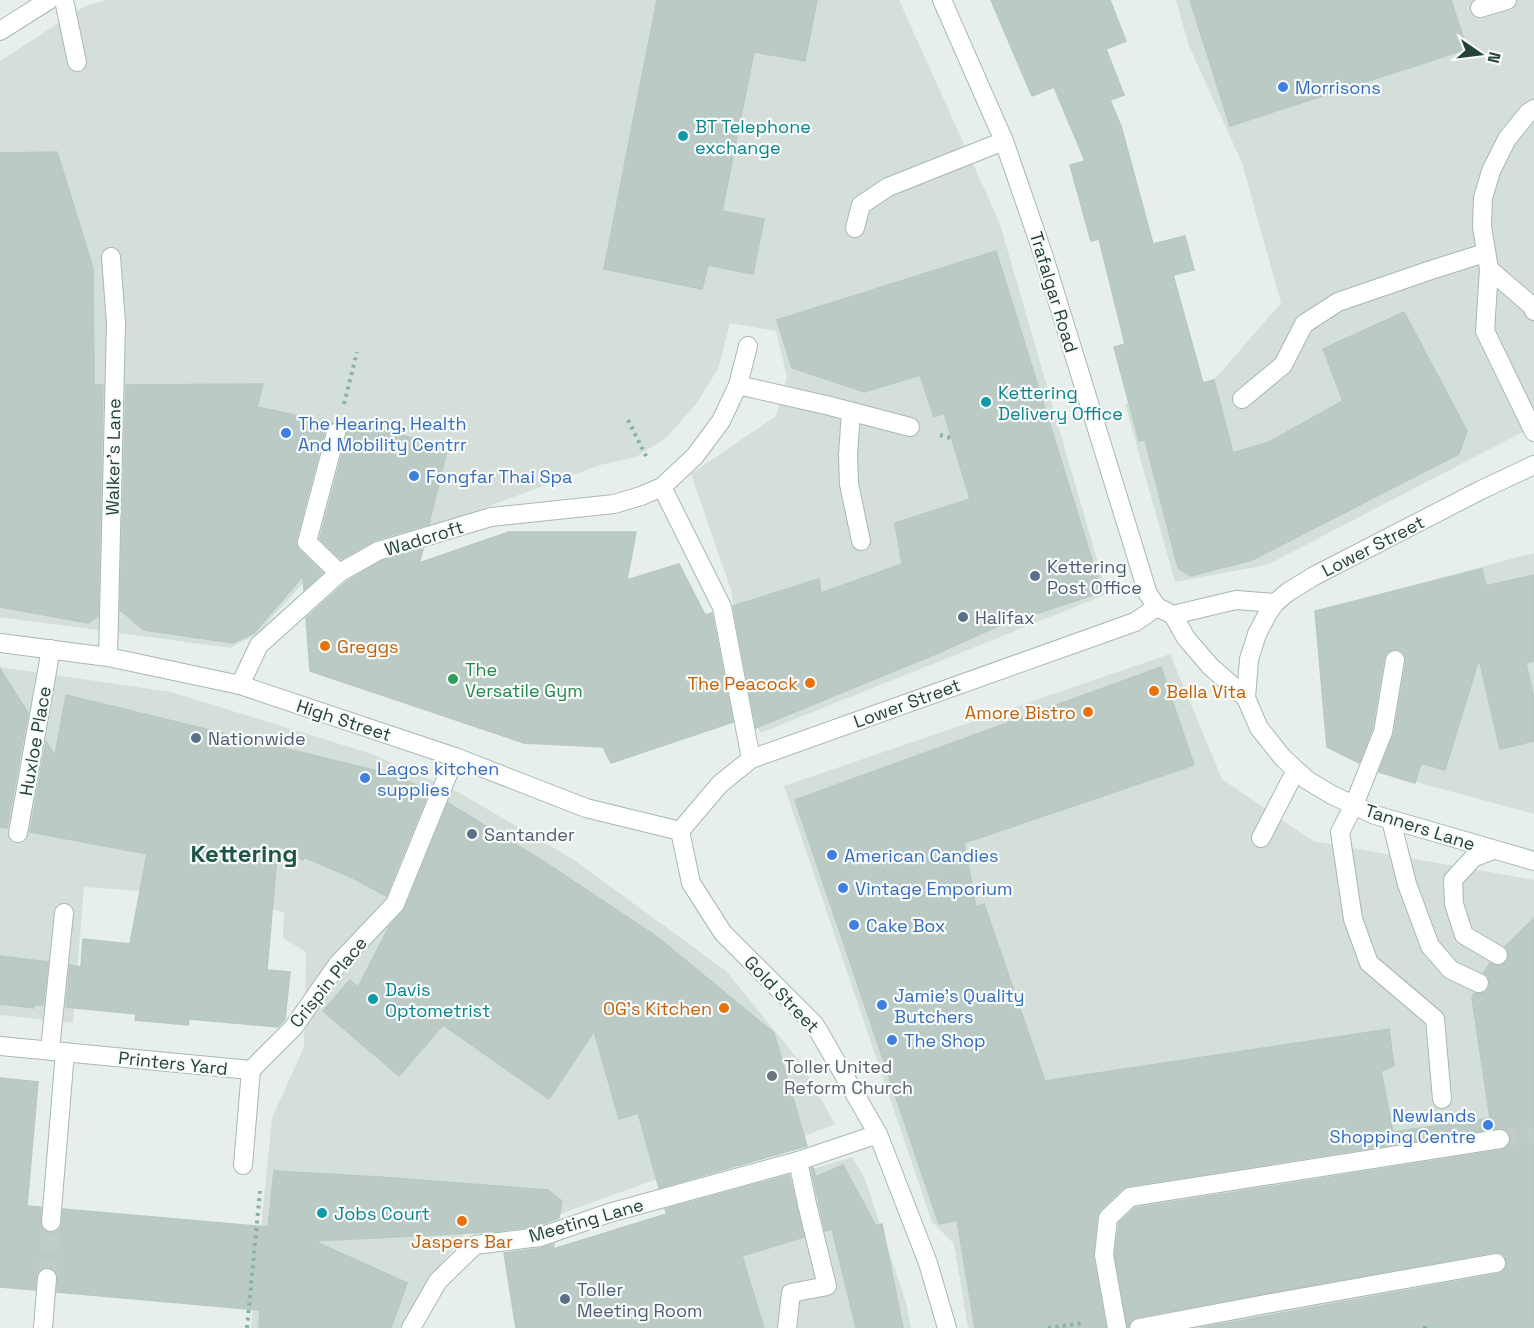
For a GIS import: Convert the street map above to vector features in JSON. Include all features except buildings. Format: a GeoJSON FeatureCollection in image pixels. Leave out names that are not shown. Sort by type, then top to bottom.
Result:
{"type":"FeatureCollection","features":[{"type":"Feature","properties":{"kind":"street"},"geometry":{"type":"LineString","coordinates":[[0,31],[49,0]]}},
{"type":"Feature","properties":{"kind":"street"},"geometry":{"type":"LineString","coordinates":[[64,0],[77,62]]}},
{"type":"Feature","properties":{"kind":"street","name":"Trafalgar Road"},"geometry":{"type":"LineString","coordinates":[[942,0],[1004,141],[1043,254],[1148,594],[1210,666],[1246,698]]}},
{"type":"Feature","properties":{"kind":"street"},"geometry":{"type":"LineString","coordinates":[[1480,8],[1507,0]]}},
{"type":"Feature","properties":{"kind":"street"},"geometry":{"type":"LineString","coordinates":[[1534,109],[1507,139],[1491,171],[1483,198],[1482,227],[1487,261],[1485,331],[1534,432]]}},
{"type":"Feature","properties":{"kind":"street"},"geometry":{"type":"LineString","coordinates":[[855,228],[861,205],[888,187],[1004,141]]}},
{"type":"Feature","properties":{"kind":"street","name":"Walker's Lane"},"geometry":{"type":"LineString","coordinates":[[108,657],[116,323],[111,257]]}},
{"type":"Feature","properties":{"kind":"street"},"geometry":{"type":"LineString","coordinates":[[1487,261],[1532,306],[1534,311]]}},
{"type":"Feature","properties":{"kind":"street"},"geometry":{"type":"LineString","coordinates":[[1242,399],[1283,365],[1305,324],[1338,302],[1431,270],[1487,261]]}},
{"type":"Feature","properties":{"kind":"street","name":"Wadcroft"},"geometry":{"type":"LineString","coordinates":[[240,685],[259,645],[339,573],[378,551],[491,517],[614,504],[662,487],[695,456],[721,421],[738,385],[748,346]]}},
{"type":"Feature","properties":{"kind":"street"},"geometry":{"type":"LineString","coordinates":[[738,385],[910,427]]}},
{"type":"Feature","properties":{"kind":"street"},"geometry":{"type":"LineString","coordinates":[[851,412],[848,454],[849,484],[861,541]]}},
{"type":"Feature","properties":{"kind":"street"},"geometry":{"type":"LineString","coordinates":[[336,433],[307,543],[339,573]]}},
{"type":"Feature","properties":{"kind":"street","name":"Lower Street"},"geometry":{"type":"LineString","coordinates":[[1246,698],[1249,659],[1257,634],[1275,603],[1287,592],[1481,490],[1534,465]]}},
{"type":"Feature","properties":{"kind":"street"},"geometry":{"type":"LineString","coordinates":[[662,487],[722,607],[751,759]]}},
{"type":"Feature","properties":{"kind":"street"},"geometry":{"type":"LineString","coordinates":[[1165,611],[1236,600],[1275,603]]}},
{"type":"Feature","properties":{"kind":"street","name":"Lower Street"},"geometry":{"type":"LineString","coordinates":[[680,831],[720,784],[751,759],[1165,611]]}},
{"type":"Feature","properties":{"kind":"street","name":"High Street"},"geometry":{"type":"LineString","coordinates":[[0,643],[108,657],[240,685],[455,757],[586,808],[680,831]]}},
{"type":"Feature","properties":{"kind":"street","name":"Huxloe Place"},"geometry":{"type":"LineString","coordinates":[[18,833],[51,649]]}},
{"type":"Feature","properties":{"kind":"street"},"geometry":{"type":"LineString","coordinates":[[1395,660],[1383,732],[1354,805],[1340,832],[1353,919],[1369,963],[1435,1019],[1442,1099]]}},
{"type":"Feature","properties":{"kind":"street","name":"Tanners Lane"},"geometry":{"type":"LineString","coordinates":[[1246,698],[1259,728],[1283,758],[1307,780],[1332,795],[1375,815],[1534,861]]}},
{"type":"Feature","properties":{"kind":"street","name":"Crispin Place"},"geometry":{"type":"LineString","coordinates":[[251,1070],[292,1028],[338,964],[395,904],[455,757]]}},
{"type":"Feature","properties":{"kind":"street"},"geometry":{"type":"LineString","coordinates":[[1262,838],[1296,770]]}},
{"type":"Feature","properties":{"kind":"street"},"geometry":{"type":"LineString","coordinates":[[1391,820],[1407,884],[1430,946],[1451,970],[1479,983]]}},
{"type":"Feature","properties":{"kind":"street","name":"Gold Street"},"geometry":{"type":"LineString","coordinates":[[680,831],[691,883],[723,933],[815,1025],[878,1134],[928,1263],[947,1328]]}},
{"type":"Feature","properties":{"kind":"street"},"geometry":{"type":"LineString","coordinates":[[1493,850],[1473,858],[1454,880],[1454,904],[1464,935],[1498,955]]}},
{"type":"Feature","properties":{"kind":"street"},"geometry":{"type":"LineString","coordinates":[[51,1222],[64,913]]}},
{"type":"Feature","properties":{"kind":"street","name":"Printers Yard"},"geometry":{"type":"LineString","coordinates":[[0,1046],[251,1070],[243,1166]]}},
{"type":"Feature","properties":{"kind":"street","name":"Meeting Lane"},"geometry":{"type":"LineString","coordinates":[[411,1328],[438,1281],[475,1245],[540,1237],[609,1213],[798,1161],[878,1134]]}},
{"type":"Feature","properties":{"kind":"street"},"geometry":{"type":"LineString","coordinates":[[1117,1328],[1104,1255],[1108,1218],[1130,1197],[1500,1139]]}},
{"type":"Feature","properties":{"kind":"street"},"geometry":{"type":"LineString","coordinates":[[787,1328],[791,1293],[827,1286],[798,1161]]}},
{"type":"Feature","properties":{"kind":"street"},"geometry":{"type":"LineString","coordinates":[[1139,1328],[1496,1263]]}},
{"type":"Feature","properties":{"kind":"street"},"geometry":{"type":"LineString","coordinates":[[43,1328],[47,1278]]}},
{"type":"Feature","properties":{"kind":"path"},"geometry":{"type":"LineString","coordinates":[[336,433],[357,351]]}},
{"type":"Feature","properties":{"kind":"path"},"geometry":{"type":"LineString","coordinates":[[628,420],[662,487]]}},
{"type":"Feature","properties":{"kind":"shaded area"},"geometry":{"type":"Polygon","coordinates":[[[106,0],[899,0],[1000,224],[1107,594],[760,733],[747,693],[731,590],[691,474],[776,416],[787,377],[776,331],[730,323],[718,369],[696,404],[666,438],[636,457],[600,465],[430,528],[355,547],[315,570],[256,635],[230,648],[0,617],[0,61],[85,6],[106,0]]]}},
{"type":"Feature","properties":{"kind":"shaded area"},"geometry":{"type":"Polygon","coordinates":[[[1176,0],[1534,0],[1534,426],[1267,565],[1175,582],[1125,404],[1214,380],[1281,303],[1242,163],[1189,46],[1176,0]]]}},
{"type":"Feature","properties":{"kind":"shaded area"},"geometry":{"type":"Polygon","coordinates":[[[1534,553],[1534,814],[1382,773],[1327,747],[1315,611],[1534,553]]]}},
{"type":"Feature","properties":{"kind":"shaded area"},"geometry":{"type":"Polygon","coordinates":[[[1170,654],[1222,779],[1313,841],[1534,880],[1534,1328],[968,1328],[954,1244],[932,1222],[784,786],[1170,654]]]}},
{"type":"Feature","properties":{"kind":"shaded area"},"geometry":{"type":"Polygon","coordinates":[[[0,667],[171,692],[372,754],[458,792],[574,860],[726,971],[801,1063],[835,1124],[804,1136],[657,1179],[560,1214],[541,1228],[465,1234],[428,1281],[401,1328],[251,1328],[272,1118],[304,1047],[306,952],[283,938],[284,912],[140,891],[84,887],[73,1023],[0,1015],[0,667]]]}},
{"type":"Feature","properties":{"kind":"shaded area"},"geometry":{"type":"Polygon","coordinates":[[[852,1157],[865,1179],[906,1302],[911,1328],[629,1328],[635,1282],[619,1228],[852,1157]]]}},
{"type":"Feature","properties":{"kind":"tunnel"},"geometry":{"type":"LineString","coordinates":[[1500,1139],[1534,1134]]}},
{"type":"Feature","properties":{"kind":"tunnel"},"geometry":{"type":"LineString","coordinates":[[47,1278],[51,1222]]}},
{"type":"Feature","properties":{"kind":"place","name":"Morrisons"},"geometry":{"type":"Point","coordinates":[1283,87]}},
{"type":"Feature","properties":{"kind":"place","name":"BT Telephone exchange"},"geometry":{"type":"Point","coordinates":[683,136]}},
{"type":"Feature","properties":{"kind":"place","name":"Kettering Delivery Office"},"geometry":{"type":"Point","coordinates":[986,402]}},
{"type":"Feature","properties":{"kind":"place","name":"The Hearing, Health And Mobility Centrr"},"geometry":{"type":"Point","coordinates":[286,433]}},
{"type":"Feature","properties":{"kind":"place","name":"Fongfar Thai Spa"},"geometry":{"type":"Point","coordinates":[414,476]}},
{"type":"Feature","properties":{"kind":"place","name":"Kettering Post Office"},"geometry":{"type":"Point","coordinates":[1035,576]}},
{"type":"Feature","properties":{"kind":"place","name":"Halifax"},"geometry":{"type":"Point","coordinates":[963,617]}},
{"type":"Feature","properties":{"kind":"place","name":"Greggs"},"geometry":{"type":"Point","coordinates":[325,646]}},
{"type":"Feature","properties":{"kind":"place","name":"The Versatile Gym"},"geometry":{"type":"Point","coordinates":[453,679]}},
{"type":"Feature","properties":{"kind":"place","name":"The Peacock"},"geometry":{"type":"Point","coordinates":[810,683]}},
{"type":"Feature","properties":{"kind":"place","name":"Bella Vita"},"geometry":{"type":"Point","coordinates":[1154,691]}},
{"type":"Feature","properties":{"kind":"place","name":"Amore Bistro"},"geometry":{"type":"Point","coordinates":[1088,712]}},
{"type":"Feature","properties":{"kind":"place","name":"Nationwide"},"geometry":{"type":"Point","coordinates":[196,738]}},
{"type":"Feature","properties":{"kind":"place","name":"Lagos kitchen supplies"},"geometry":{"type":"Point","coordinates":[365,778]}},
{"type":"Feature","properties":{"kind":"place","name":"Santander"},"geometry":{"type":"Point","coordinates":[472,834]}},
{"type":"Feature","properties":{"kind":"place","name":"American Candies"},"geometry":{"type":"Point","coordinates":[832,855]}},
{"type":"Feature","properties":{"kind":"place","name":"Vintage Emporium"},"geometry":{"type":"Point","coordinates":[843,888]}},
{"type":"Feature","properties":{"kind":"place","name":"Cake Box"},"geometry":{"type":"Point","coordinates":[854,925]}},
{"type":"Feature","properties":{"kind":"place","name":"Davis Optometrist"},"geometry":{"type":"Point","coordinates":[373,999]}},
{"type":"Feature","properties":{"kind":"place","name":"Jamie's Quality Butchers"},"geometry":{"type":"Point","coordinates":[882,1005]}},
{"type":"Feature","properties":{"kind":"place","name":"OG's Kitchen"},"geometry":{"type":"Point","coordinates":[724,1008]}},
{"type":"Feature","properties":{"kind":"place","name":"The Shop"},"geometry":{"type":"Point","coordinates":[892,1040]}},
{"type":"Feature","properties":{"kind":"place","name":"Toller United Reform Church"},"geometry":{"type":"Point","coordinates":[772,1076]}},
{"type":"Feature","properties":{"kind":"place","name":"Newlands Shopping Centre"},"geometry":{"type":"Point","coordinates":[1488,1125]}},
{"type":"Feature","properties":{"kind":"place","name":"Jobs Court"},"geometry":{"type":"Point","coordinates":[322,1213]}},
{"type":"Feature","properties":{"kind":"place","name":"Jaspers Bar"},"geometry":{"type":"Point","coordinates":[462,1221]}},
{"type":"Feature","properties":{"kind":"place","name":"Toller Meeting Room"},"geometry":{"type":"Point","coordinates":[565,1299]}},
{"type":"Feature","properties":{"kind":"district","name":"Kettering"},"geometry":{"type":"Point","coordinates":[244,853]}}]}
